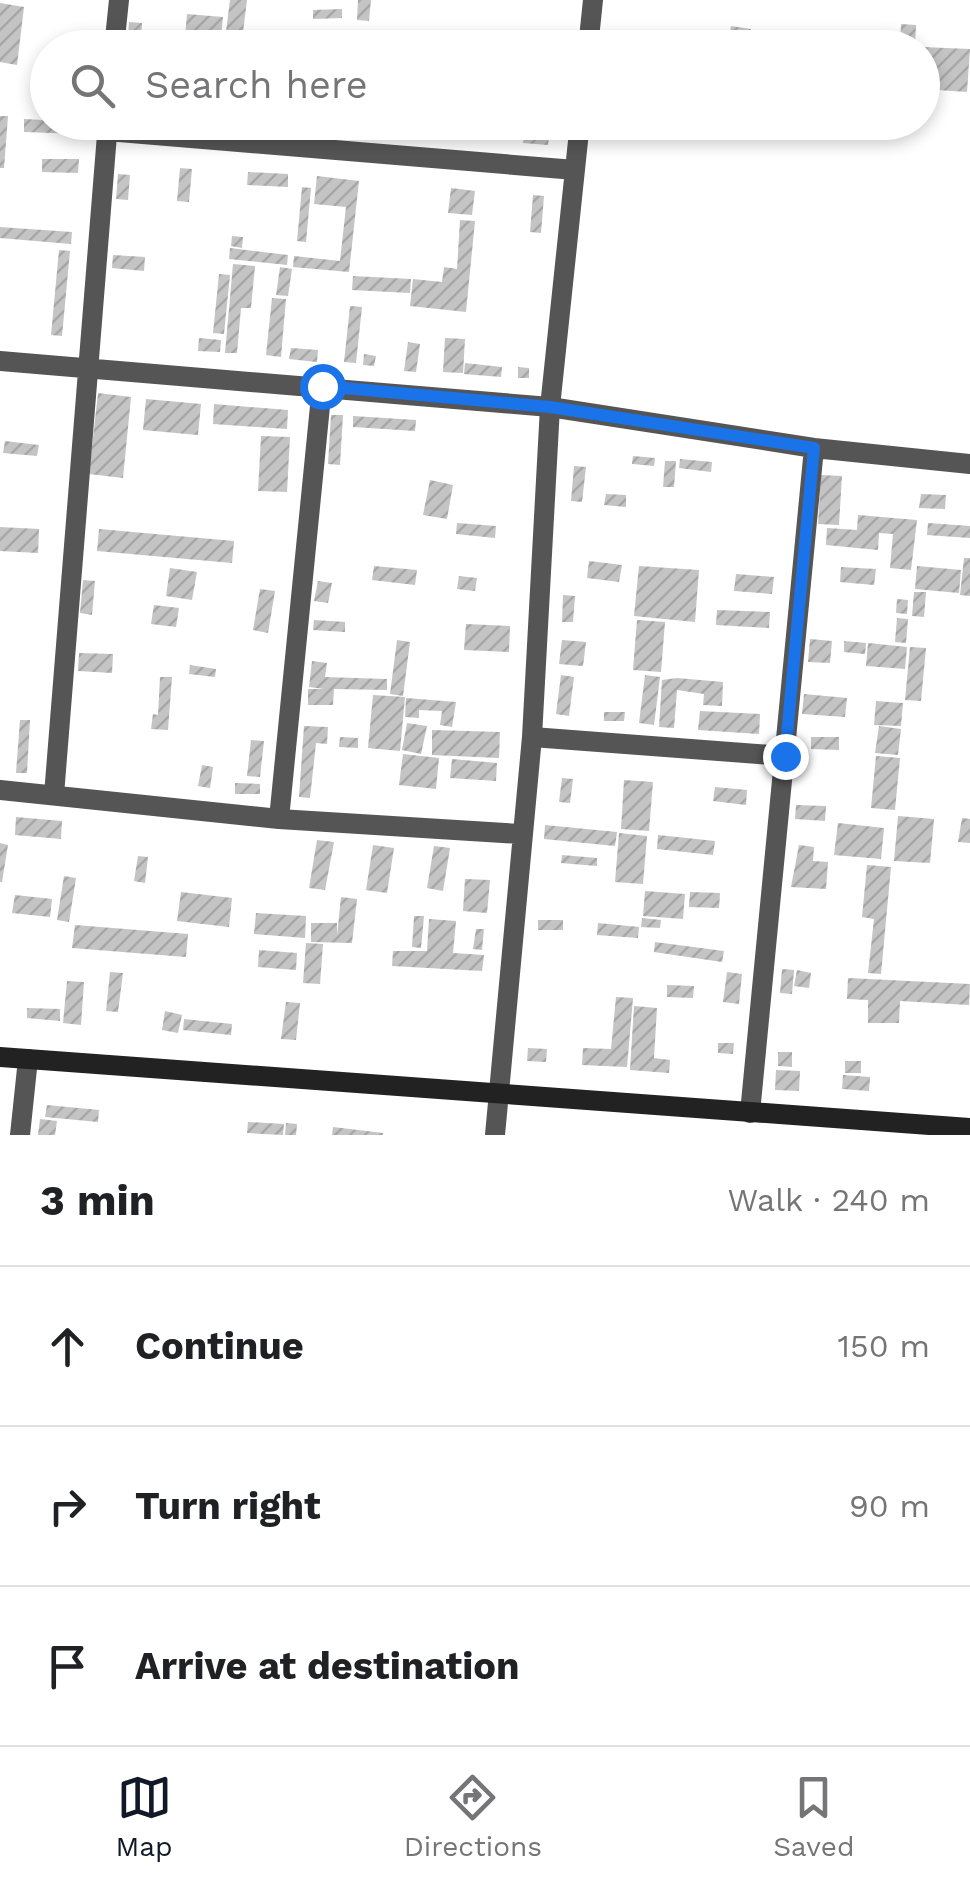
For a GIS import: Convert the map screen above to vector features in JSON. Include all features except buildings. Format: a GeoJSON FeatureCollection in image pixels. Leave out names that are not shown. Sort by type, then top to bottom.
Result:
{"type":"FeatureCollection","features":[{"type":"Feature","properties":{"kind":"street"},"geometry":{"type":"LineString","coordinates":[[116,30],[119,0]]}},
{"type":"Feature","properties":{"kind":"street"},"geometry":{"type":"LineString","coordinates":[[590,30],[593,0]]}},
{"type":"Feature","properties":{"kind":"street"},"geometry":{"type":"LineString","coordinates":[[54,795],[107,140]]}},
{"type":"Feature","properties":{"kind":"street"},"geometry":{"type":"LineString","coordinates":[[249,140],[575,170]]}},
{"type":"Feature","properties":{"kind":"street"},"geometry":{"type":"LineString","coordinates":[[494,1135],[532,737],[550,407],[578,140]]}},
{"type":"Feature","properties":{"kind":"street"},"geometry":{"type":"LineString","coordinates":[[0,361],[550,407],[814,448],[970,464]]}},
{"type":"Feature","properties":{"kind":"street"},"geometry":{"type":"LineString","coordinates":[[279,819],[322,386]]}},
{"type":"Feature","properties":{"kind":"street"},"geometry":{"type":"LineString","coordinates":[[750,1114],[814,448]]}},
{"type":"Feature","properties":{"kind":"street"},"geometry":{"type":"LineString","coordinates":[[532,737],[785,756]]}},
{"type":"Feature","properties":{"kind":"street"},"geometry":{"type":"LineString","coordinates":[[0,790],[279,819],[520,834]]}},
{"type":"Feature","properties":{"kind":"street"},"geometry":{"type":"LineString","coordinates":[[0,1057],[970,1128]]}},
{"type":"Feature","properties":{"kind":"street"},"geometry":{"type":"LineString","coordinates":[[20,1135],[28,1060]]}},
{"type":"Feature","properties":{"kind":"route"},"geometry":{"type":"LineString","coordinates":[[322,386],[550,407],[814,448],[785,756]]}}]}
